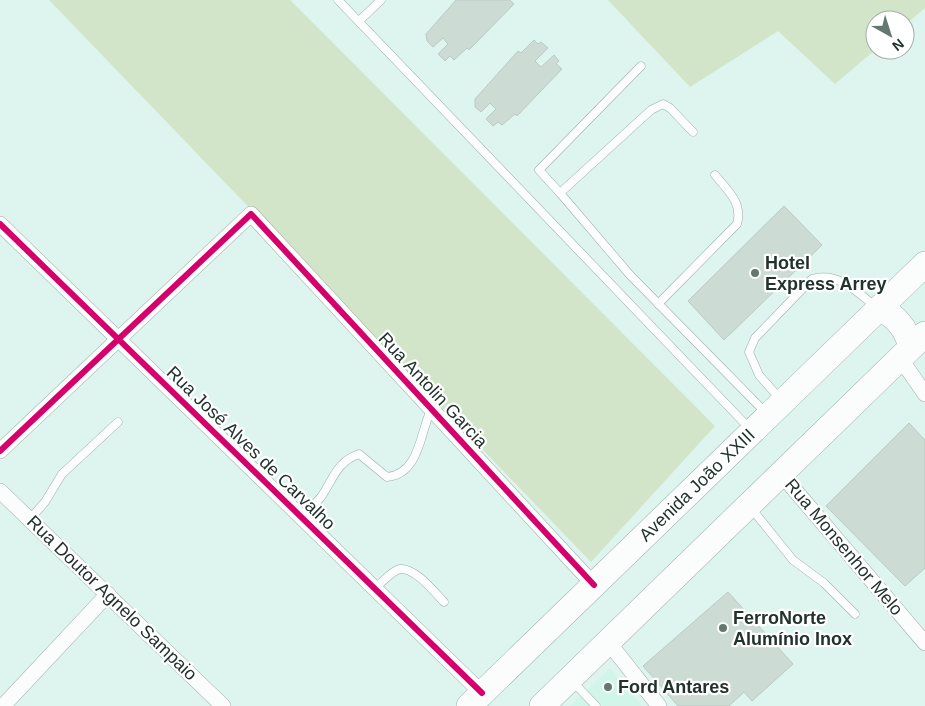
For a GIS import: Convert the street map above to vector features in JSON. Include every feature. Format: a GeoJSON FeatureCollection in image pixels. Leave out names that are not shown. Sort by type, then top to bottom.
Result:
{"type":"FeatureCollection","features":[{"type":"Feature","properties":{"kind":"main road","name":"Avenida João XXIII"},"geometry":{"type":"LineString","coordinates":[[475,699],[879,309],[922,276]]}},
{"type":"Feature","properties":{"kind":"main road"},"geometry":{"type":"LineString","coordinates":[[542,706],[912,347],[907,333],[901,324],[893,316],[879,309]]}},
{"type":"Feature","properties":{"kind":"street","name":"Rua Antolin Garcia"},"geometry":{"type":"LineString","coordinates":[[117,338],[251,214],[594,586]]}},
{"type":"Feature","properties":{"kind":"street","name":"Rua José Alves de Carvalho"},"geometry":{"type":"LineString","coordinates":[[0,224],[375,588],[475,699]]}},
{"type":"Feature","properties":{"kind":"street"},"geometry":{"type":"LineString","coordinates":[[0,451],[117,338]]}},
{"type":"Feature","properties":{"kind":"street"},"geometry":{"type":"LineString","coordinates":[[912,347],[925,394]]}},
{"type":"Feature","properties":{"kind":"street","name":"Rua Monsenhor Melo"},"geometry":{"type":"LineString","coordinates":[[782,475],[925,643]]}},
{"type":"Feature","properties":{"kind":"street","name":"Rua Doutor Agnelo Sampaio"},"geometry":{"type":"LineString","coordinates":[[0,490],[223,706]]}},
{"type":"Feature","properties":{"kind":"street"},"geometry":{"type":"LineString","coordinates":[[3,706],[108,594]]}},
{"type":"Feature","properties":{"kind":"street"},"geometry":{"type":"LineString","coordinates":[[609,643],[659,706]]}},
{"type":"Feature","properties":{"kind":"lane"},"geometry":{"type":"LineString","coordinates":[[338,0],[768,416]]}},
{"type":"Feature","properties":{"kind":"lane"},"geometry":{"type":"LineString","coordinates":[[359,21],[381,0]]}},
{"type":"Feature","properties":{"kind":"lane"},"geometry":{"type":"LineString","coordinates":[[641,66],[539,170],[630,274],[768,416]]}},
{"type":"Feature","properties":{"kind":"lane"},"geometry":{"type":"LineString","coordinates":[[560,193],[651,110],[663,104],[670,108],[694,132]]}},
{"type":"Feature","properties":{"kind":"lane"},"geometry":{"type":"LineString","coordinates":[[658,304],[737,224],[740,213],[736,202],[715,175]]}},
{"type":"Feature","properties":{"kind":"lane"},"geometry":{"type":"LineString","coordinates":[[768,416],[759,375],[749,352],[755,338],[812,279],[823,276],[841,281],[879,309]]}},
{"type":"Feature","properties":{"kind":"lane"},"geometry":{"type":"LineString","coordinates":[[302,518],[320,498],[334,473],[359,454],[387,477],[405,468],[419,450],[426,420],[431,410]]}},
{"type":"Feature","properties":{"kind":"lane"},"geometry":{"type":"LineString","coordinates":[[30,519],[56,488],[62,474],[118,422]]}},
{"type":"Feature","properties":{"kind":"lane"},"geometry":{"type":"LineString","coordinates":[[750,506],[794,560],[824,584],[855,614]]}},
{"type":"Feature","properties":{"kind":"lane"},"geometry":{"type":"LineString","coordinates":[[375,588],[400,569],[407,570],[421,578],[444,602]]}},
{"type":"Feature","properties":{"kind":"lane"},"geometry":{"type":"LineString","coordinates":[[570,678],[596,706]]}},
{"type":"Feature","properties":{"kind":"shaded area"},"geometry":{"type":"Polygon","coordinates":[[[49,0],[290,0],[715,426],[591,562],[49,0]]]}},
{"type":"Feature","properties":{"kind":"shaded area"},"geometry":{"type":"Polygon","coordinates":[[[608,0],[925,0],[925,8],[915,16],[915,10],[865,10],[865,58],[835,84],[778,31],[690,87],[608,0]]]}},
{"type":"Feature","properties":{"kind":"shaded area","name":"Ford Antares"},"geometry":{"type":"Polygon","coordinates":[[[610,668],[642,706],[570,706],[610,668]]]}},
{"type":"Feature","properties":{"kind":"building"},"geometry":{"type":"Polygon","coordinates":[[[456,0],[510,0],[514,4],[469,50],[467,48],[454,60],[450,56],[445,61],[438,54],[448,44],[443,38],[433,47],[427,41],[426,34],[456,0]]]}},
{"type":"Feature","properties":{"kind":"building"},"geometry":{"type":"Polygon","coordinates":[[[534,40],[538,44],[541,42],[548,48],[535,61],[541,67],[554,55],[559,61],[556,64],[562,69],[517,116],[515,114],[502,125],[498,122],[493,126],[486,119],[496,109],[490,103],[481,112],[475,107],[475,99],[518,51],[521,53],[534,40]]]}},
{"type":"Feature","properties":{"kind":"building","name":"Hotel Express Arrey"},"geometry":{"type":"Polygon","coordinates":[[[784,206],[822,245],[724,340],[688,301],[784,206]]]}},
{"type":"Feature","properties":{"kind":"building"},"geometry":{"type":"Polygon","coordinates":[[[909,423],[925,440],[925,568],[905,586],[826,506],[909,423]]]}},
{"type":"Feature","properties":{"kind":"building","name":"FerroNorte Alumínio Inox"},"geometry":{"type":"Polygon","coordinates":[[[728,592],[793,664],[752,701],[744,692],[729,706],[678,706],[643,666],[728,592]]]}},
{"type":"Feature","properties":{"kind":"cycle path"},"geometry":{"type":"LineString","coordinates":[[0,451],[251,214],[594,585]]}},
{"type":"Feature","properties":{"kind":"cycle path"},"geometry":{"type":"LineString","coordinates":[[0,224],[482,693]]}},
{"type":"Feature","properties":{"kind":"place","name":"Hotel Express Arrey"},"geometry":{"type":"Point","coordinates":[755,273]}},
{"type":"Feature","properties":{"kind":"place","name":"FerroNorte Alumínio Inox"},"geometry":{"type":"Point","coordinates":[723,628]}},
{"type":"Feature","properties":{"kind":"place","name":"Ford Antares"},"geometry":{"type":"Point","coordinates":[608,687]}}]}
